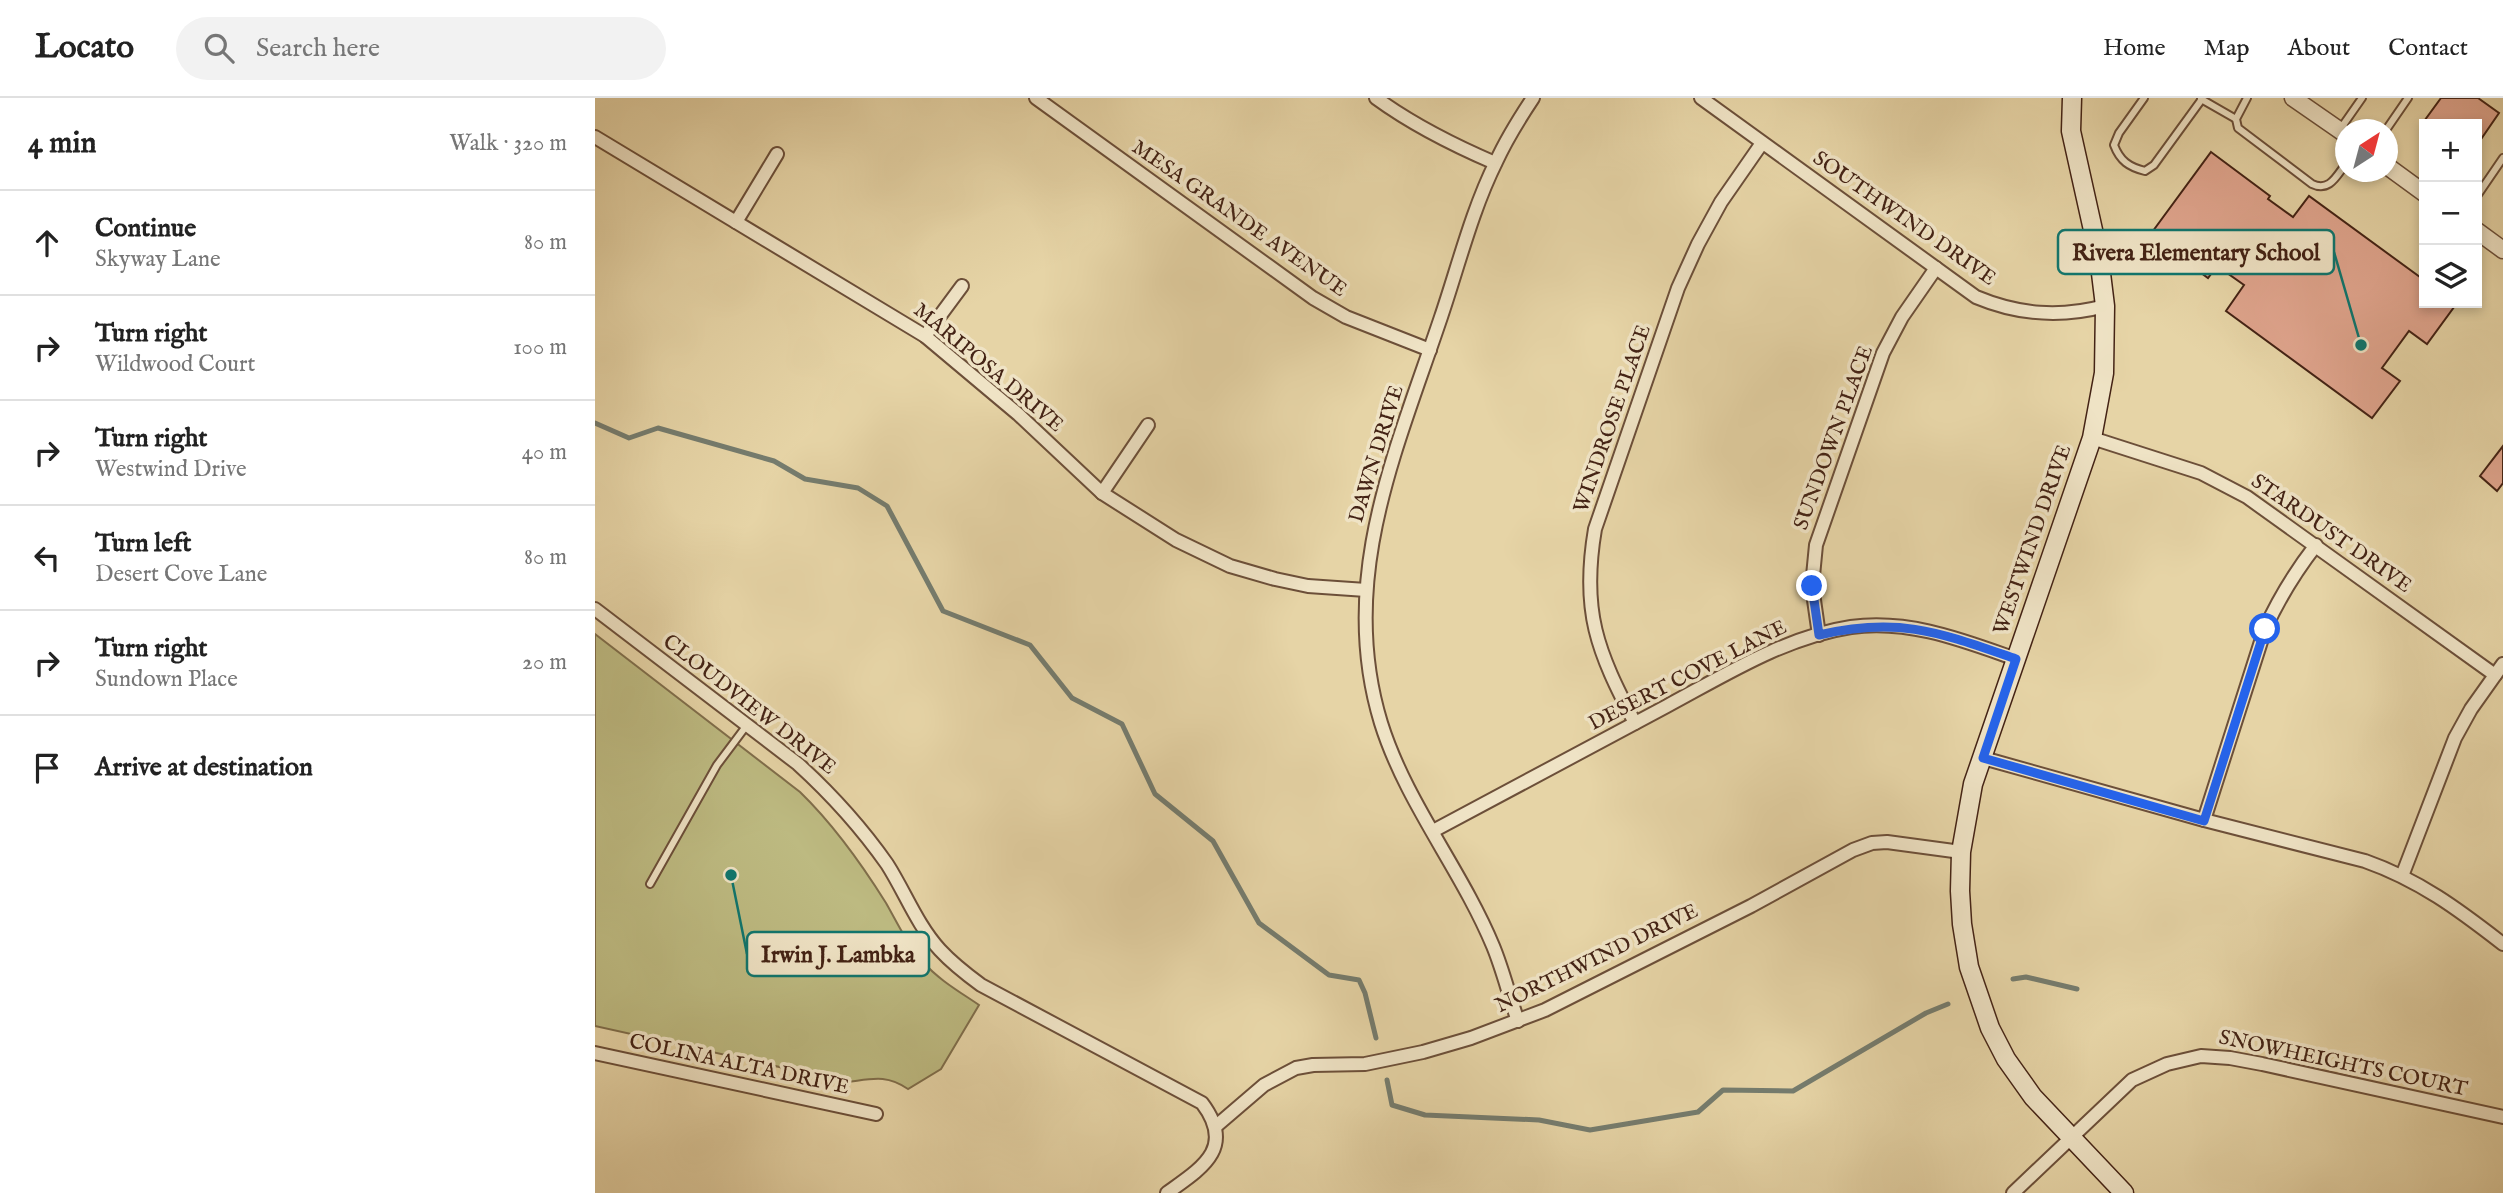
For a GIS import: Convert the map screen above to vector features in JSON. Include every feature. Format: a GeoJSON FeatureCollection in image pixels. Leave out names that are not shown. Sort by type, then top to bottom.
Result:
{"type":"FeatureCollection","features":[{"type":"Feature","properties":{"kind":"main road","name":"WESTWIND DRIVE"},"geometry":{"type":"LineString","coordinates":[[2072,98],[2071,131],[2099,257],[2105,306],[2104,373],[2092,438],[1969,803],[1961,852],[1962,924],[1969,967],[1979,1001],[1990,1028],[2019,1078],[2071,1139],[2124,1193]]}},
{"type":"Feature","properties":{"kind":"street","name":"MESA GRANDE AVENUE"},"geometry":{"type":"LineString","coordinates":[[1036,98],[1313,299],[1346,317],[1430,350]]}},
{"type":"Feature","properties":{"kind":"street"},"geometry":{"type":"LineString","coordinates":[[1376,98],[1453,145],[1495,163]]}},
{"type":"Feature","properties":{"kind":"street","name":"DAWN DRIVE"},"geometry":{"type":"LineString","coordinates":[[1518,1021],[1493,945],[1433,831],[1409,792],[1381,724],[1373,692],[1367,644],[1366,590],[1378,506],[1430,350],[1495,163],[1532,98]]}},
{"type":"Feature","properties":{"kind":"street","name":"SOUTHWIND DRIVE"},"geometry":{"type":"LineString","coordinates":[[1701,98],[1976,297],[2025,312],[2063,314],[2105,306]]}},
{"type":"Feature","properties":{"kind":"street"},"geometry":{"type":"LineString","coordinates":[[2293,98],[2335,127]]}},
{"type":"Feature","properties":{"kind":"street","name":"MARIPOSA DRIVE"},"geometry":{"type":"LineString","coordinates":[[595,137],[925,336],[1018,414],[1102,493],[1176,540],[1230,566],[1308,586],[1366,590]]}},
{"type":"Feature","properties":{"kind":"street","name":"WINDROSE PLACE"},"geometry":{"type":"LineString","coordinates":[[1635,723],[1608,673],[1599,649],[1591,613],[1591,555],[1595,529],[1678,288],[1721,202],[1762,143]]}},
{"type":"Feature","properties":{"kind":"street"},"geometry":{"type":"LineString","coordinates":[[736,222],[777,154]]}},
{"type":"Feature","properties":{"kind":"street"},"geometry":{"type":"LineString","coordinates":[[2398,174],[2419,189]]}},
{"type":"Feature","properties":{"kind":"street"},"geometry":{"type":"LineString","coordinates":[[2482,234],[2501,245]]}},
{"type":"Feature","properties":{"kind":"street","name":"SUNDOWN PLACE"},"geometry":{"type":"LineString","coordinates":[[1819,635],[1812,586],[1816,545],[1882,353],[1902,317],[1936,268]]}},
{"type":"Feature","properties":{"kind":"street"},"geometry":{"type":"LineString","coordinates":[[925,336],[962,286]]}},
{"type":"Feature","properties":{"kind":"street"},"geometry":{"type":"LineString","coordinates":[[1102,493],[1148,425]]}},
{"type":"Feature","properties":{"kind":"street","name":"STARDUST DRIVE"},"geometry":{"type":"LineString","coordinates":[[2092,438],[2201,473],[2247,496],[2499,669]]}},
{"type":"Feature","properties":{"kind":"street"},"geometry":{"type":"LineString","coordinates":[[2204,821],[2265,629],[2294,573],[2316,545]]}},
{"type":"Feature","properties":{"kind":"street","name":"CLOUDVIEW DRIVE"},"geometry":{"type":"LineString","coordinates":[[595,609],[798,764],[825,789],[861,828],[888,866],[927,932],[960,970],[981,985],[1202,1103],[1215,1127]]}},
{"type":"Feature","properties":{"kind":"street","name":"DESERT COVE LANE"},"geometry":{"type":"LineString","coordinates":[[1433,831],[1760,657],[1819,635],[1851,627],[1921,629],[2016,659]]}},
{"type":"Feature","properties":{"kind":"street"},"geometry":{"type":"LineString","coordinates":[[2402,876],[2455,738],[2471,709],[2499,669]]}},
{"type":"Feature","properties":{"kind":"street"},"geometry":{"type":"LineString","coordinates":[[1983,758],[2204,821],[2365,861],[2402,876],[2457,908],[2503,944]]}},
{"type":"Feature","properties":{"kind":"street","name":"NORTHWIND DRIVE"},"geometry":{"type":"LineString","coordinates":[[1215,1127],[1264,1085],[1296,1068],[1365,1063],[1423,1052],[1518,1021],[1653,956],[1853,850],[1872,843],[1887,842],[1961,852]]}},
{"type":"Feature","properties":{"kind":"street","name":"COLINA ALTA DRIVE"},"geometry":{"type":"LineString","coordinates":[[595,1053],[876,1114]]}},
{"type":"Feature","properties":{"kind":"street","name":"SNOWHEIGHTS COURT"},"geometry":{"type":"LineString","coordinates":[[2013,1193],[2132,1080],[2167,1064],[2201,1056],[2262,1064],[2503,1117]]}},
{"type":"Feature","properties":{"kind":"street"},"geometry":{"type":"LineString","coordinates":[[1167,1193],[1207,1163],[1217,1139],[1215,1127]]}},
{"type":"Feature","properties":{"kind":"lane"},"geometry":{"type":"LineString","coordinates":[[2144,98],[2119,133],[2114,145],[2118,158],[2133,168],[2145,171],[2154,165],[2201,99],[2235,120],[2245,135],[2320,188],[2329,186],[2335,179]]}},
{"type":"Feature","properties":{"kind":"lane"},"geometry":{"type":"LineString","coordinates":[[2235,120],[2247,98]]}},
{"type":"Feature","properties":{"kind":"lane"},"geometry":{"type":"LineString","coordinates":[[2350,119],[2362,98]]}},
{"type":"Feature","properties":{"kind":"lane"},"geometry":{"type":"LineString","coordinates":[[2394,119],[2408,98]]}},
{"type":"Feature","properties":{"kind":"lane"},"geometry":{"type":"LineString","coordinates":[[2482,190],[2503,158]]}},
{"type":"Feature","properties":{"kind":"lane"},"geometry":{"type":"LineString","coordinates":[[650,884],[717,765],[747,725]]}},
{"type":"Feature","properties":{"kind":"shaded area"},"geometry":{"type":"Polygon","coordinates":[[[595,634],[800,792],[836,831],[857,859],[907,941],[923,962],[979,1005],[941,1069],[908,1089],[886,1079],[847,1082],[595,1026],[595,634]]]}},
{"type":"Feature","properties":{"kind":"building"},"geometry":{"type":"Polygon","coordinates":[[[2441,98],[2478,98],[2499,113],[2482,138],[2482,119],[2426,119],[2441,98]]]}},
{"type":"Feature","properties":{"kind":"building"},"geometry":{"type":"Polygon","coordinates":[[[2211,152],[2270,196],[2268,199],[2293,217],[2309,196],[2419,276],[2419,308],[2453,308],[2427,344],[2409,331],[2382,368],[2400,381],[2372,418],[2226,311],[2244,285],[2217,266],[2208,278],[2150,235],[2211,152]]]}},
{"type":"Feature","properties":{"kind":"building"},"geometry":{"type":"Polygon","coordinates":[[[2503,446],[2503,483],[2497,491],[2480,476],[2503,446]]]}},
{"type":"Feature","properties":{"kind":"waterway"},"geometry":{"type":"LineString","coordinates":[[595,423],[629,438],[658,428],[774,461],[805,479],[858,488],[887,506],[943,611],[1030,645],[1072,698],[1122,724],[1155,794],[1213,841],[1259,923],[1329,975],[1359,980],[1365,993],[1376,1038]]}},
{"type":"Feature","properties":{"kind":"waterway"},"geometry":{"type":"LineString","coordinates":[[2013,979],[2026,977],[2077,989]]}},
{"type":"Feature","properties":{"kind":"waterway"},"geometry":{"type":"LineString","coordinates":[[1387,1080],[1392,1105],[1425,1115],[1539,1120],[1590,1130],[1698,1112],[1723,1090],[1793,1091],[1926,1013],[1948,1004]]}},
{"type":"Feature","properties":{"kind":"place","name":"Rivera Elementary School"},"geometry":{"type":"Point","coordinates":[2361,345]}},
{"type":"Feature","properties":{"kind":"place","name":"Irwin J. Lambka"},"geometry":{"type":"Point","coordinates":[731,875]}},
{"type":"Feature","properties":{"kind":"route"},"geometry":{"type":"LineString","coordinates":[[1812,586],[1819,635],[1851,627],[1899,626],[1946,635],[2016,659],[1983,758],[2204,821],[2265,629]]}}]}
